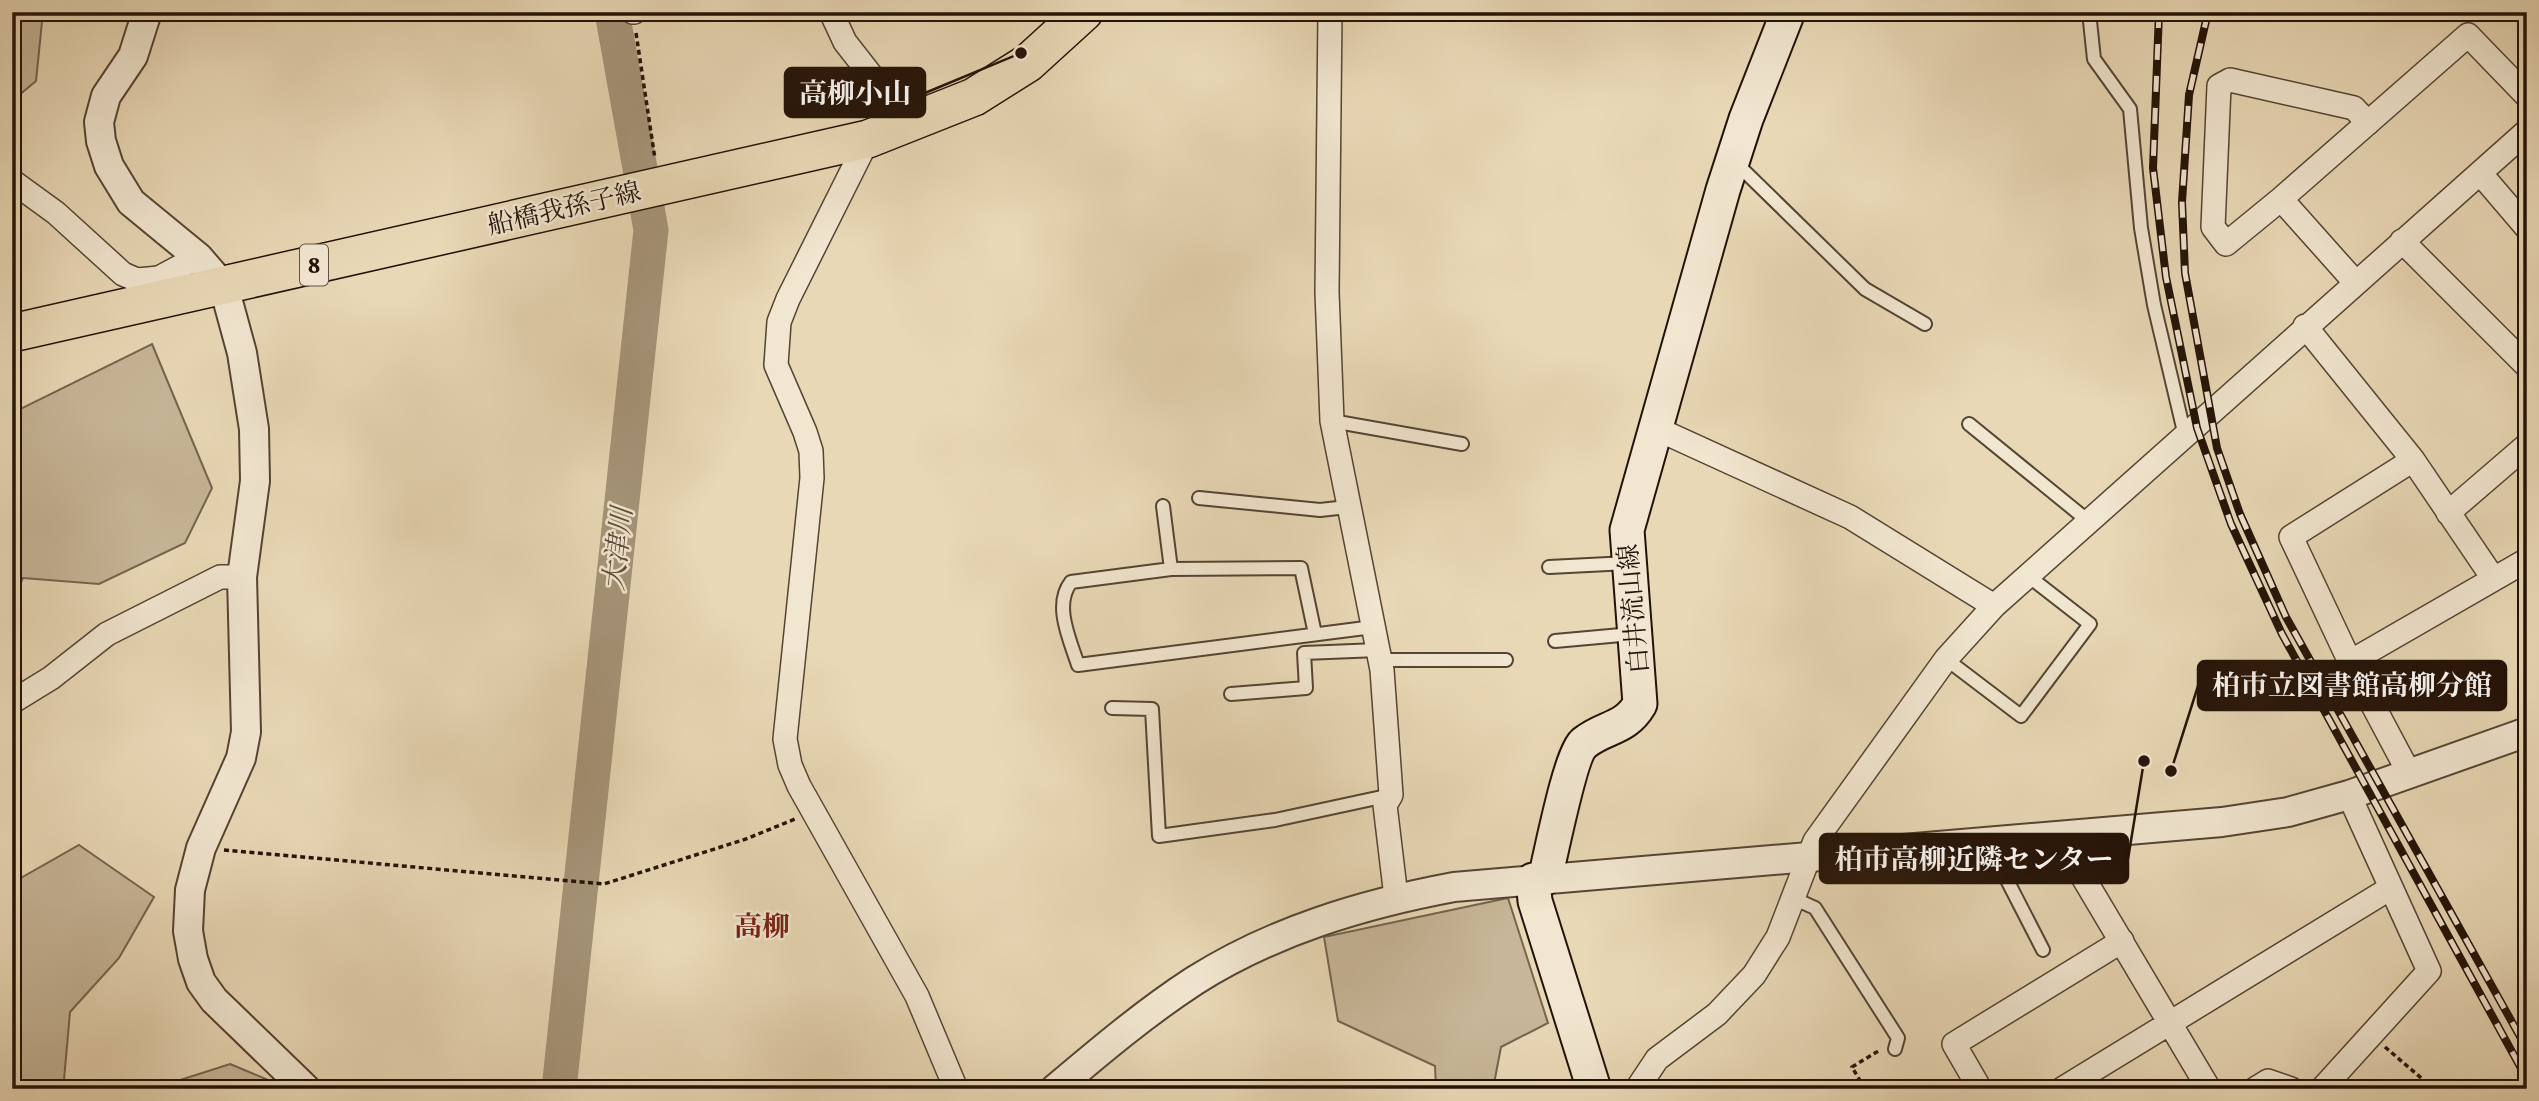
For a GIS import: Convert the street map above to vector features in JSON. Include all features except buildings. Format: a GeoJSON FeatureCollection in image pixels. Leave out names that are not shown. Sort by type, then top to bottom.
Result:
{"type":"FeatureCollection","features":[{"type":"Feature","properties":{"kind":"main road","name":"船橋我孫子線"},"geometry":{"type":"LineString","coordinates":[[12,333],[224,287],[615,196],[667,170],[880,135],[974,97],[1028,64],[1084,12]]}},
{"type":"Feature","properties":{"kind":"main road","name":"白井流山線"},"geometry":{"type":"LineString","coordinates":[[1594,1089],[1535,901],[1534,880],[1545,878],[1573,763],[1582,744],[1632,719],[1640,704],[1626,530],[1733,161],[1788,12]]}},
{"type":"Feature","properties":{"kind":"street"},"geometry":{"type":"LineString","coordinates":[[147,12],[133,56],[106,96],[99,122],[101,141],[109,166],[131,202],[198,257],[224,287],[242,354],[254,429],[255,481],[242,577],[246,732],[241,758],[201,848],[190,890],[188,931],[192,959],[201,982],[214,1000],[306,1089]]}},
{"type":"Feature","properties":{"kind":"street"},"geometry":{"type":"LineString","coordinates":[[831,12],[845,42],[888,97],[880,135],[788,299],[779,322],[776,365],[811,451],[811,491],[785,739],[790,765],[916,996],[956,1089]]}},
{"type":"Feature","properties":{"kind":"street"},"geometry":{"type":"LineString","coordinates":[[1330,12],[1327,292],[1332,421],[1347,507],[1377,646],[1391,795],[1385,806],[1396,897]]}},
{"type":"Feature","properties":{"kind":"street"},"geometry":{"type":"LineString","coordinates":[[2368,123],[2354,108],[2230,80],[2219,86],[2213,227],[2226,244],[2281,199],[2368,123],[2468,35],[2527,96]]}},
{"type":"Feature","properties":{"kind":"street"},"geometry":{"type":"LineString","coordinates":[[1637,1089],[1657,1059],[1717,1014],[1754,975],[1778,937],[1796,899],[1815,841],[1946,659],[1994,606],[2087,520],[2527,131]]}},
{"type":"Feature","properties":{"kind":"street"},"geometry":{"type":"LineString","coordinates":[[2480,173],[2527,228]]}},
{"type":"Feature","properties":{"kind":"street"},"geometry":{"type":"LineString","coordinates":[[12,181],[29,190],[123,274],[137,280],[159,278],[198,257]]}},
{"type":"Feature","properties":{"kind":"street"},"geometry":{"type":"LineString","coordinates":[[2281,199],[2355,282]]}},
{"type":"Feature","properties":{"kind":"street"},"geometry":{"type":"LineString","coordinates":[[2402,241],[2527,366]]}},
{"type":"Feature","properties":{"kind":"street"},"geometry":{"type":"LineString","coordinates":[[2305,326],[2413,460],[2493,578]]}},
{"type":"Feature","properties":{"kind":"street"},"geometry":{"type":"LineString","coordinates":[[1655,428],[1850,517],[1994,606]]}},
{"type":"Feature","properties":{"kind":"street"},"geometry":{"type":"LineString","coordinates":[[2448,513],[2527,445]]}},
{"type":"Feature","properties":{"kind":"street"},"geometry":{"type":"LineString","coordinates":[[2409,773],[2350,662],[2291,537],[2413,460]]}},
{"type":"Feature","properties":{"kind":"street"},"geometry":{"type":"LineString","coordinates":[[2350,662],[2493,578],[2525,564]]}},
{"type":"Feature","properties":{"kind":"street"},"geometry":{"type":"LineString","coordinates":[[12,702],[51,678],[107,634],[220,577],[242,577]]}},
{"type":"Feature","properties":{"kind":"street"},"geometry":{"type":"LineString","coordinates":[[1055,1089],[1141,1017],[1196,980],[1278,937],[1326,918],[1396,897],[1454,887],[1539,879],[2222,822],[2288,812],[2348,795],[2527,732]]}},
{"type":"Feature","properties":{"kind":"street"},"geometry":{"type":"LineString","coordinates":[[2322,1089],[2429,971],[2348,795]]}},
{"type":"Feature","properties":{"kind":"street"},"geometry":{"type":"LineString","coordinates":[[2058,835],[2209,1089]]}},
{"type":"Feature","properties":{"kind":"street"},"geometry":{"type":"LineString","coordinates":[[2062,1089],[2389,888]]}},
{"type":"Feature","properties":{"kind":"street"},"geometry":{"type":"LineString","coordinates":[[1980,1089],[1954,1044],[2122,942]]}},
{"type":"Feature","properties":{"kind":"street"},"geometry":{"type":"LineString","coordinates":[[2255,1089],[2268,1081],[2291,1089]]}},
{"type":"Feature","properties":{"kind":"lane"},"geometry":{"type":"LineString","coordinates":[[2089,12],[2094,59],[2130,109],[2141,228],[2152,293],[2185,436]]}},
{"type":"Feature","properties":{"kind":"lane"},"geometry":{"type":"LineString","coordinates":[[1733,161],[1865,289],[1925,324]]}},
{"type":"Feature","properties":{"kind":"lane"},"geometry":{"type":"LineString","coordinates":[[1332,421],[1393,429],[1462,444]]}},
{"type":"Feature","properties":{"kind":"lane"},"geometry":{"type":"LineString","coordinates":[[1969,424],[2087,520]]}},
{"type":"Feature","properties":{"kind":"lane"},"geometry":{"type":"LineString","coordinates":[[1199,498],[1320,510],[1347,507]]}},
{"type":"Feature","properties":{"kind":"lane"},"geometry":{"type":"LineString","coordinates":[[1163,506],[1171,569]]}},
{"type":"Feature","properties":{"kind":"lane"},"geometry":{"type":"LineString","coordinates":[[1549,567],[1629,563]]}},
{"type":"Feature","properties":{"kind":"lane"},"geometry":{"type":"LineString","coordinates":[[1315,634],[1301,568],[1171,569],[1071,582],[1065,590],[1064,622],[1078,665],[1315,634],[1377,646],[1506,660]]}},
{"type":"Feature","properties":{"kind":"lane"},"geometry":{"type":"LineString","coordinates":[[1946,659],[2021,716],[2090,624],[2027,575]]}},
{"type":"Feature","properties":{"kind":"lane"},"geometry":{"type":"LineString","coordinates":[[1555,641],[1636,634]]}},
{"type":"Feature","properties":{"kind":"lane"},"geometry":{"type":"LineString","coordinates":[[1231,694],[1306,688],[1304,653],[1377,646]]}},
{"type":"Feature","properties":{"kind":"lane"},"geometry":{"type":"LineString","coordinates":[[1112,708],[1152,709],[1159,836],[1275,820],[1391,795]]}},
{"type":"Feature","properties":{"kind":"lane"},"geometry":{"type":"LineString","coordinates":[[1986,841],[2043,950]]}},
{"type":"Feature","properties":{"kind":"lane"},"geometry":{"type":"LineString","coordinates":[[1796,899],[1815,908],[1896,1044]]}},
{"type":"Feature","properties":{"kind":"path"},"geometry":{"type":"LineString","coordinates":[[634,12],[667,170]]}},
{"type":"Feature","properties":{"kind":"path"},"geometry":{"type":"LineString","coordinates":[[201,848],[604,884],[746,839],[813,811]]}},
{"type":"Feature","properties":{"kind":"path"},"geometry":{"type":"LineString","coordinates":[[2372,1035],[2434,1089]]}},
{"type":"Feature","properties":{"kind":"path"},"geometry":{"type":"LineString","coordinates":[[1865,1089],[1852,1067],[1896,1044]]}},
{"type":"Feature","properties":{"kind":"shaded area"},"geometry":{"type":"Polygon","coordinates":[[[12,12],[43,12],[36,81],[12,101],[12,12]]]}},
{"type":"Feature","properties":{"kind":"shaded area"},"geometry":{"type":"Polygon","coordinates":[[[152,344],[212,488],[185,543],[99,584],[23,578],[12,601],[12,413],[152,344]]]}},
{"type":"Feature","properties":{"kind":"shaded area"},"geometry":{"type":"Polygon","coordinates":[[[79,845],[154,897],[119,958],[70,1012],[64,1080],[76,1089],[12,1089],[12,883],[79,845]]]}},
{"type":"Feature","properties":{"kind":"shaded area"},"geometry":{"type":"Polygon","coordinates":[[[1508,898],[1548,1023],[1501,1047],[1493,1089],[1436,1089],[1435,1066],[1338,1021],[1324,937],[1508,898]]]}},
{"type":"Feature","properties":{"kind":"shaded area"},"geometry":{"type":"Polygon","coordinates":[[[230,1064],[290,1089],[152,1089],[230,1064]]]}},
{"type":"Feature","properties":{"kind":"waterway","name":"大津川"},"geometry":{"type":"LineString","coordinates":[[559,1089],[651,230],[612,12]]}},
{"type":"Feature","properties":{"kind":"railway"},"geometry":{"type":"LineString","coordinates":[[2159,12],[2153,168],[2166,277],[2197,428],[2231,524],[2282,634],[2527,1079]]}},
{"type":"Feature","properties":{"kind":"railway"},"geometry":{"type":"LineString","coordinates":[[2208,12],[2189,95],[2182,202],[2185,273],[2217,448],[2240,514],[2286,617],[2527,1049]]}},
{"type":"Feature","properties":{"kind":"place","name":"高柳小山"},"geometry":{"type":"Point","coordinates":[1021,53]}},
{"type":"Feature","properties":{"kind":"place","name":"柏市高柳近隣センター"},"geometry":{"type":"Point","coordinates":[2144,761]}},
{"type":"Feature","properties":{"kind":"place","name":"柏市立図書館高柳分館"},"geometry":{"type":"Point","coordinates":[2171,771]}},
{"type":"Feature","properties":{"kind":"district","name":"高柳"},"geometry":{"type":"Point","coordinates":[762,926]}}]}
